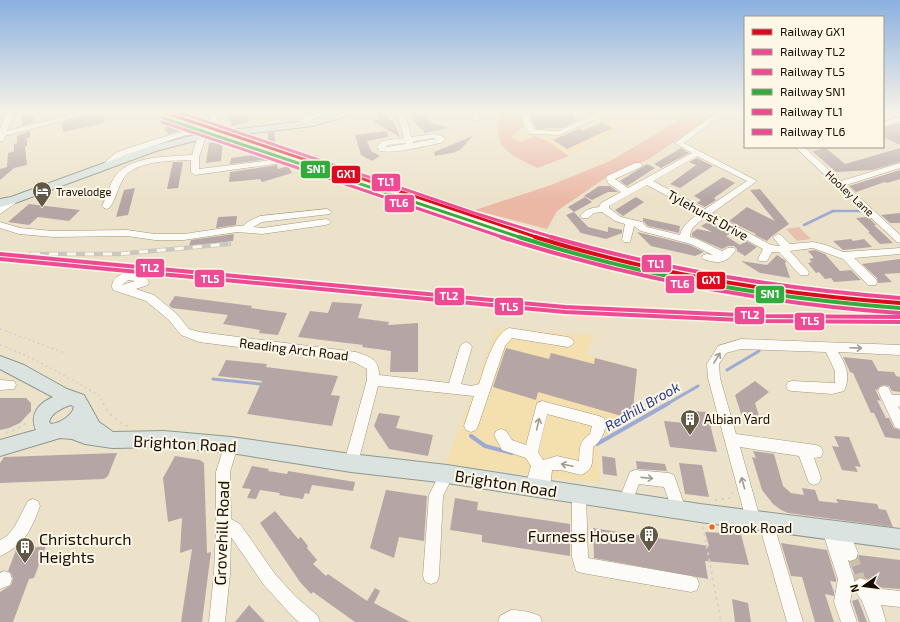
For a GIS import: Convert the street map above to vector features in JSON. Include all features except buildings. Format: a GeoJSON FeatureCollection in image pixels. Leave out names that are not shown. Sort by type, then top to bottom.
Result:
{"type":"FeatureCollection","features":[{"type":"Feature","properties":{"kind":"main road"},"geometry":{"type":"LineString","coordinates":[[0,203],[14,200],[152,149],[179,142]]}},
{"type":"Feature","properties":{"kind":"main road"},"geometry":{"type":"LineString","coordinates":[[0,362],[14,367],[35,380],[76,400],[89,424],[97,432],[112,440]]}},
{"type":"Feature","properties":{"kind":"main road"},"geometry":{"type":"LineString","coordinates":[[35,380],[42,426],[44,429],[57,430]]}},
{"type":"Feature","properties":{"kind":"main road"},"geometry":{"type":"LineString","coordinates":[[2,442],[31,430],[40,415],[59,400],[76,400]]}},
{"type":"Feature","properties":{"kind":"main road"},"geometry":{"type":"LineString","coordinates":[[2,442],[23,442],[67,427],[81,412],[76,400]]}},
{"type":"Feature","properties":{"kind":"main road","name":"Brighton Road"},"geometry":{"type":"LineString","coordinates":[[57,430],[72,430],[85,436],[112,440],[172,440],[231,445],[351,463],[448,474],[700,513],[900,539]]}},
{"type":"Feature","properties":{"kind":"street"},"geometry":{"type":"LineString","coordinates":[[107,165],[120,154],[156,142]]}},
{"type":"Feature","properties":{"kind":"street"},"geometry":{"type":"LineString","coordinates":[[200,142],[195,157],[195,172],[304,158],[317,158]]}},
{"type":"Feature","properties":{"kind":"street"},"geometry":{"type":"LineString","coordinates":[[682,142],[679,144],[694,151]]}},
{"type":"Feature","properties":{"kind":"street","name":"Hooley Lane"},"geometry":{"type":"LineString","coordinates":[[801,148],[898,236]]}},
{"type":"Feature","properties":{"kind":"street"},"geometry":{"type":"LineString","coordinates":[[585,216],[591,212],[604,209],[604,206],[697,153],[754,181],[692,222],[685,232],[685,239]]}},
{"type":"Feature","properties":{"kind":"street"},"geometry":{"type":"LineString","coordinates":[[107,206],[118,178],[133,166],[148,162],[195,157]]}},
{"type":"Feature","properties":{"kind":"street"},"geometry":{"type":"LineString","coordinates":[[628,192],[611,181],[610,178],[638,165]]}},
{"type":"Feature","properties":{"kind":"street"},"geometry":{"type":"LineString","coordinates":[[841,184],[900,165]]}},
{"type":"Feature","properties":{"kind":"street","name":"Tylehurst Drive"},"geometry":{"type":"LineString","coordinates":[[647,181],[769,248],[785,248],[808,245],[819,246],[846,256],[900,251]]}},
{"type":"Feature","properties":{"kind":"street"},"geometry":{"type":"LineString","coordinates":[[0,211],[14,200]]}},
{"type":"Feature","properties":{"kind":"street"},"geometry":{"type":"LineString","coordinates":[[604,209],[618,219],[639,224],[644,229],[694,242],[722,256]]}},
{"type":"Feature","properties":{"kind":"street"},"geometry":{"type":"LineString","coordinates":[[0,225],[18,231],[54,234],[127,233],[155,237],[184,237],[246,229],[262,231],[297,227],[327,217]]}},
{"type":"Feature","properties":{"kind":"street"},"geometry":{"type":"LineString","coordinates":[[627,240],[630,222]]}},
{"type":"Feature","properties":{"kind":"street"},"geometry":{"type":"LineString","coordinates":[[778,237],[804,272]]}},
{"type":"Feature","properties":{"kind":"street"},"geometry":{"type":"LineString","coordinates":[[763,259],[769,248]]}},
{"type":"Feature","properties":{"kind":"street"},"geometry":{"type":"LineString","coordinates":[[707,257],[718,260],[731,250]]}},
{"type":"Feature","properties":{"kind":"street","name":"Tylehurst Drive"},"geometry":{"type":"LineString","coordinates":[[846,256],[872,282]]}},
{"type":"Feature","properties":{"kind":"street","name":"Reading Arch Road"},"geometry":{"type":"LineString","coordinates":[[128,290],[150,298],[173,317],[185,332],[199,337],[356,356],[373,367],[373,380]]}},
{"type":"Feature","properties":{"kind":"street"},"geometry":{"type":"LineString","coordinates":[[472,426],[483,389],[500,344],[509,333],[568,342]]}},
{"type":"Feature","properties":{"kind":"street"},"geometry":{"type":"LineString","coordinates":[[795,622],[730,439],[714,378],[713,364],[722,349],[741,344],[900,350]]}},
{"type":"Feature","properties":{"kind":"street"},"geometry":{"type":"LineString","coordinates":[[453,389],[466,347]]}},
{"type":"Feature","properties":{"kind":"street"},"geometry":{"type":"LineString","coordinates":[[792,386],[832,389],[840,387],[842,372],[829,347]]}},
{"type":"Feature","properties":{"kind":"street"},"geometry":{"type":"LineString","coordinates":[[351,463],[373,380],[471,391],[483,389]]}},
{"type":"Feature","properties":{"kind":"street"},"geometry":{"type":"LineString","coordinates":[[891,397],[900,423]]}},
{"type":"Feature","properties":{"kind":"street"},"geometry":{"type":"LineString","coordinates":[[531,453],[542,407],[599,422],[596,437],[586,444],[584,466],[581,468],[553,461],[544,467],[538,488]]}},
{"type":"Feature","properties":{"kind":"street"},"geometry":{"type":"LineString","coordinates":[[501,436],[507,446],[531,453],[538,465],[538,488]]}},
{"type":"Feature","properties":{"kind":"street"},"geometry":{"type":"LineString","coordinates":[[730,439],[810,452],[814,478]]}},
{"type":"Feature","properties":{"kind":"street","name":"Grovehill Road"},"geometry":{"type":"LineString","coordinates":[[217,622],[222,574],[224,526],[223,472],[224,462],[231,445]]}},
{"type":"Feature","properties":{"kind":"street"},"geometry":{"type":"LineString","coordinates":[[431,576],[436,495],[448,474]]}},
{"type":"Feature","properties":{"kind":"street"},"geometry":{"type":"LineString","coordinates":[[625,502],[635,477],[669,480],[679,510]]}},
{"type":"Feature","properties":{"kind":"street"},"geometry":{"type":"LineString","coordinates":[[579,494],[580,557],[582,565],[691,584]]}},
{"type":"Feature","properties":{"kind":"street"},"geometry":{"type":"LineString","coordinates":[[0,548],[8,545],[17,537],[33,506]]}},
{"type":"Feature","properties":{"kind":"street"},"geometry":{"type":"LineString","coordinates":[[224,526],[231,526],[235,529],[263,570],[295,609],[312,622]]}},
{"type":"Feature","properties":{"kind":"street"},"geometry":{"type":"LineString","coordinates":[[836,530],[850,553]]}},
{"type":"Feature","properties":{"kind":"street"},"geometry":{"type":"LineString","coordinates":[[836,530],[846,579],[842,602],[849,622]]}},
{"type":"Feature","properties":{"kind":"street"},"geometry":{"type":"LineString","coordinates":[[878,622],[865,591],[900,599]]}},
{"type":"Feature","properties":{"kind":"street"},"geometry":{"type":"LineString","coordinates":[[506,622],[511,618],[522,618],[534,622]]}},
{"type":"Feature","properties":{"kind":"path"},"geometry":{"type":"LineString","coordinates":[[889,142],[900,148]]}},
{"type":"Feature","properties":{"kind":"path"},"geometry":{"type":"LineString","coordinates":[[0,329],[65,353]]}},
{"type":"Feature","properties":{"kind":"path"},"geometry":{"type":"LineString","coordinates":[[0,345],[20,352],[47,365],[100,396],[107,412],[120,423],[132,428]]}},
{"type":"Feature","properties":{"kind":"path"},"geometry":{"type":"LineString","coordinates":[[2,442],[17,429],[40,415]]}},
{"type":"Feature","properties":{"kind":"path"},"geometry":{"type":"LineString","coordinates":[[725,499],[730,498],[734,492],[732,486]]}},
{"type":"Feature","properties":{"kind":"path"},"geometry":{"type":"LineString","coordinates":[[700,513],[721,622]]}},
{"type":"Feature","properties":{"kind":"shaded area"},"geometry":{"type":"Polygon","coordinates":[[[501,142],[549,142],[569,156],[537,168],[510,153],[501,142]]]}},
{"type":"Feature","properties":{"kind":"shaded area"},"geometry":{"type":"Polygon","coordinates":[[[545,142],[597,142],[572,155],[545,142]]]}},
{"type":"Feature","properties":{"kind":"shaded area"},"geometry":{"type":"Polygon","coordinates":[[[642,142],[673,142],[649,159],[608,176],[557,211],[547,229],[475,210],[551,185],[610,161],[642,142]]]}},
{"type":"Feature","properties":{"kind":"shaded area"},"geometry":{"type":"Polygon","coordinates":[[[799,227],[811,239],[797,241],[786,229],[799,227]]]}},
{"type":"Feature","properties":{"kind":"shaded area"},"geometry":{"type":"Polygon","coordinates":[[[496,329],[593,335],[586,355],[637,369],[632,419],[598,440],[600,482],[560,479],[446,464],[496,329]]]}},
{"type":"Feature","properties":{"kind":"waterway","name":"Redhill Brook"},"geometry":{"type":"LineString","coordinates":[[804,225],[833,211],[866,211]]}},
{"type":"Feature","properties":{"kind":"waterway","name":"Redhill Brook"},"geometry":{"type":"LineString","coordinates":[[727,370],[759,351]]}},
{"type":"Feature","properties":{"kind":"waterway","name":"Redhill Brook"},"geometry":{"type":"LineString","coordinates":[[213,379],[260,384]]}},
{"type":"Feature","properties":{"kind":"waterway","name":"Redhill Brook"},"geometry":{"type":"LineString","coordinates":[[667,404],[698,386]]}},
{"type":"Feature","properties":{"kind":"waterway","name":"Redhill Brook"},"geometry":{"type":"LineString","coordinates":[[597,444],[669,403]]}},
{"type":"Feature","properties":{"kind":"waterway","name":"Redhill Brook"},"geometry":{"type":"LineString","coordinates":[[471,436],[485,446],[512,453]]}},
{"type":"Feature","properties":{"kind":"tunnel"},"geometry":{"type":"LineString","coordinates":[[850,553],[860,586]]}},
{"type":"Feature","properties":{"kind":"railway"},"geometry":{"type":"LineString","coordinates":[[31,254],[118,254],[229,244]]}},
{"type":"Feature","properties":{"kind":"rail line","name":"TL6"},"geometry":{"type":"LineString","coordinates":[[221,142],[513,241],[601,267],[730,294],[831,307],[899,313]]}},
{"type":"Feature","properties":{"kind":"rail line","name":"SN1"},"geometry":{"type":"LineString","coordinates":[[235,142],[483,226],[600,262],[731,289],[832,302],[900,308]]}},
{"type":"Feature","properties":{"kind":"rail line","name":"GX1"},"geometry":{"type":"LineString","coordinates":[[251,142],[543,240],[602,257],[731,284],[798,294],[900,303]]}},
{"type":"Feature","properties":{"kind":"rail line","name":"TL1"},"geometry":{"type":"LineString","coordinates":[[267,142],[543,235],[628,258],[705,274],[783,286],[900,298]]}},
{"type":"Feature","properties":{"kind":"rail line","name":"TL2"},"geometry":{"type":"LineString","coordinates":[[0,254],[565,307],[763,316],[900,317]]}},
{"type":"Feature","properties":{"kind":"rail line","name":"TL5"},"geometry":{"type":"LineString","coordinates":[[0,259],[565,312],[763,321],[900,322]]}},
{"type":"Feature","properties":{"kind":"place","name":"Travelodge"},"geometry":{"type":"Point","coordinates":[42,208]}},
{"type":"Feature","properties":{"kind":"place","name":"Albian Yard"},"geometry":{"type":"Point","coordinates":[690,436]}},
{"type":"Feature","properties":{"kind":"place","name":"Brook Road"},"geometry":{"type":"Point","coordinates":[712,527]}},
{"type":"Feature","properties":{"kind":"place","name":"Furness House"},"geometry":{"type":"Point","coordinates":[649,552]}},
{"type":"Feature","properties":{"kind":"place","name":"Christchurch Heights"},"geometry":{"type":"Point","coordinates":[25,564]}}]}
